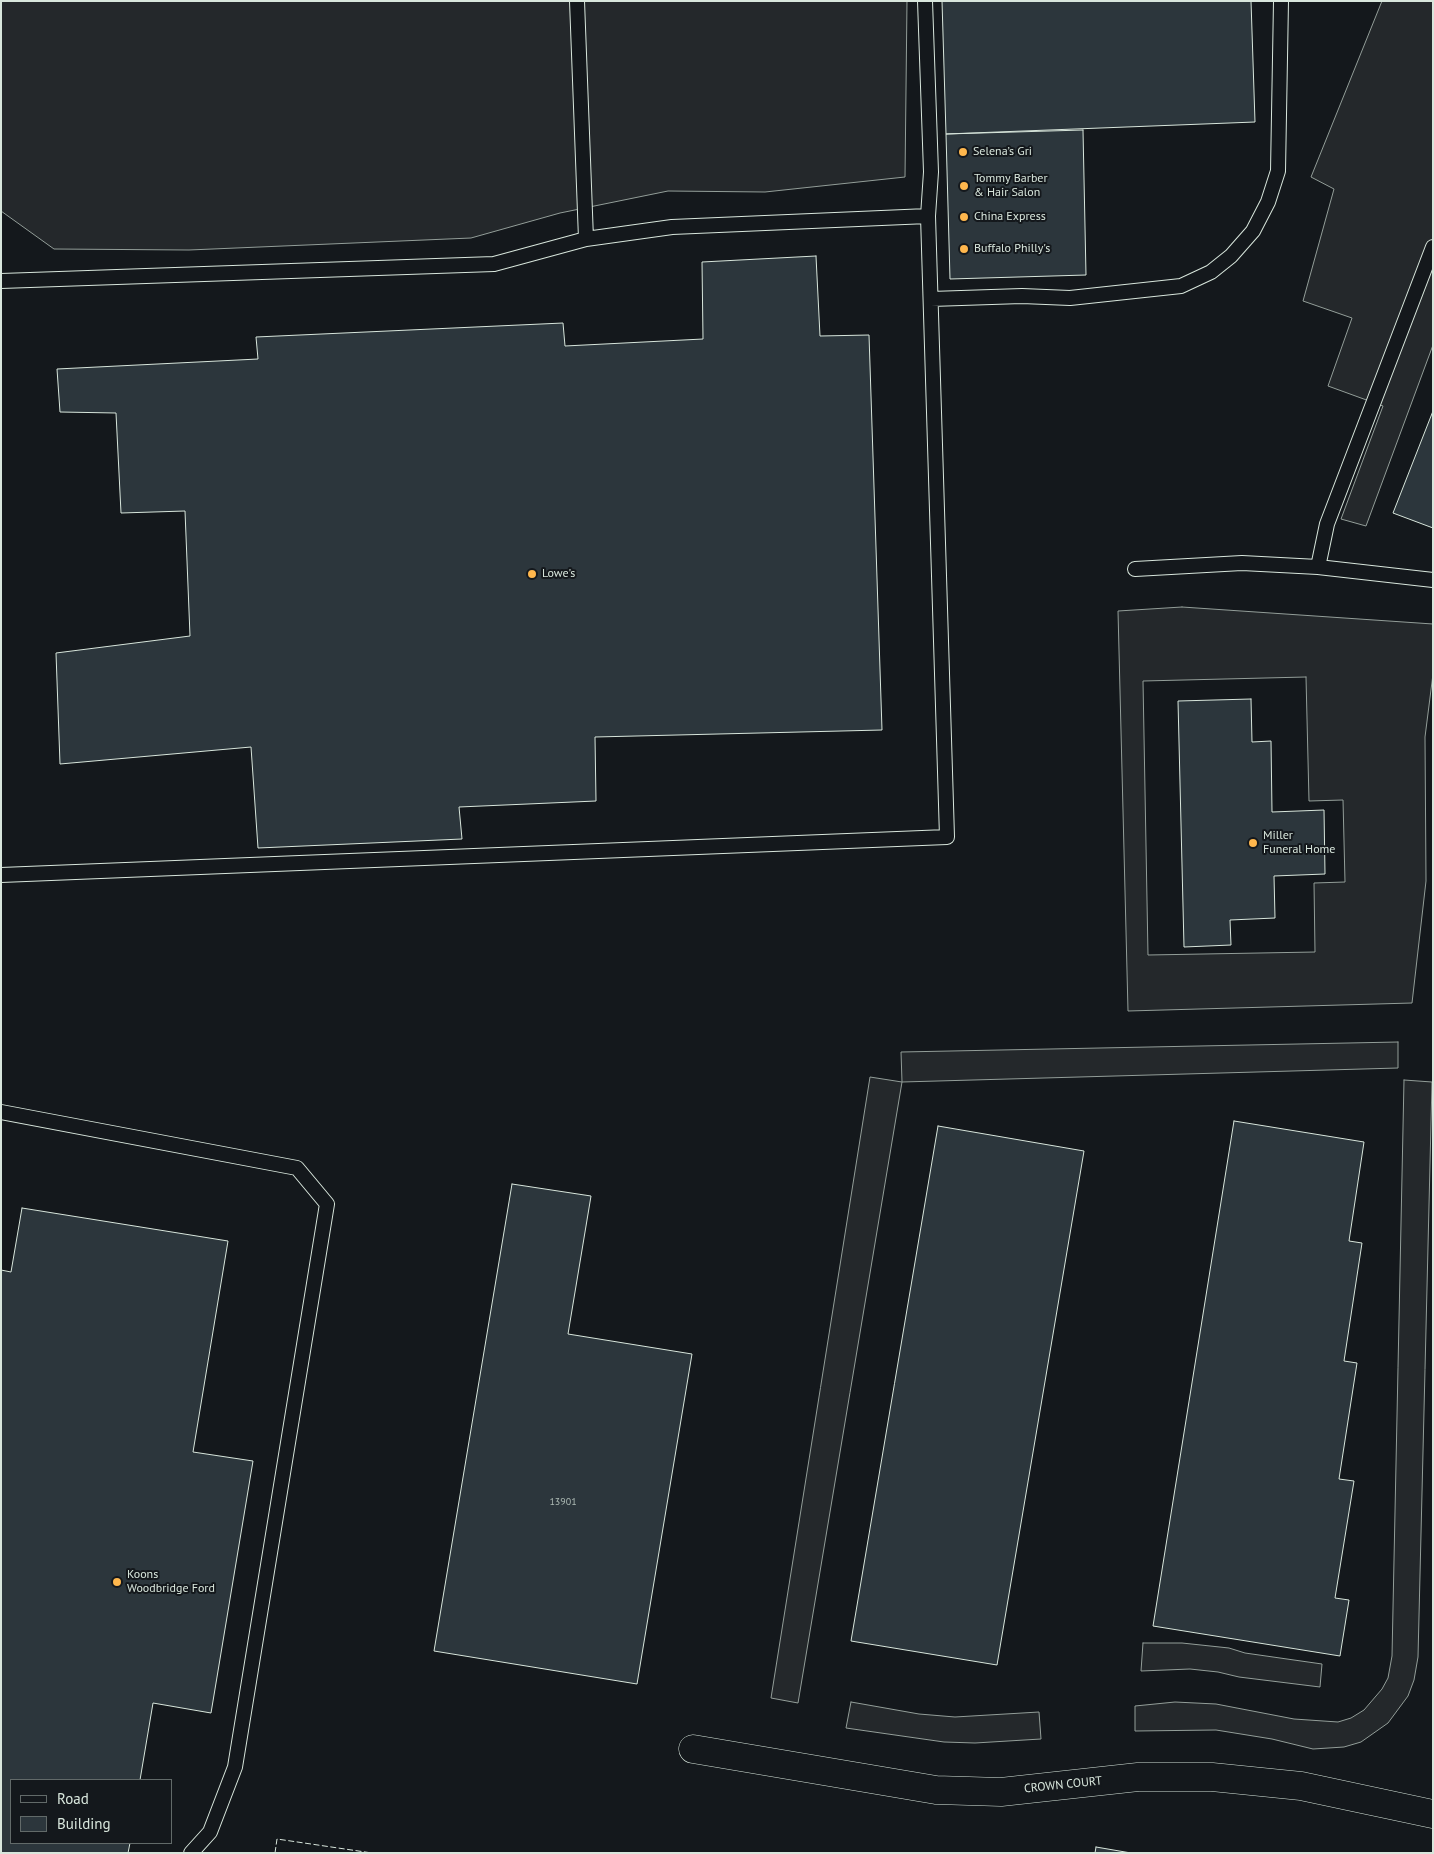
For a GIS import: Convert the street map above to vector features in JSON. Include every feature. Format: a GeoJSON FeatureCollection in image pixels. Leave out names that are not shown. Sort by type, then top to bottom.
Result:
{"type":"FeatureCollection","features":[{"type":"Feature","properties":{"kind":"street","name":"CROWN COURT"},"geometry":{"type":"LineString","coordinates":[[693,1749],[936,1790],[1001,1792],[1138,1777],[1212,1777],[1301,1786],[1433,1814]]}},
{"type":"Feature","properties":{"kind":"lane"},"geometry":{"type":"LineString","coordinates":[[578,1],[586,239]]}},
{"type":"Feature","properties":{"kind":"lane"},"geometry":{"type":"LineString","coordinates":[[1,875],[947,837],[928,216],[931,172],[925,1]]}},
{"type":"Feature","properties":{"kind":"lane"},"geometry":{"type":"LineString","coordinates":[[931,300],[1022,296],[1070,298],[1181,286],[1211,272],[1231,256],[1253,231],[1268,202],[1278,171],[1281,1]]}},
{"type":"Feature","properties":{"kind":"lane"},"geometry":{"type":"LineString","coordinates":[[1,281],[494,264],[586,239],[672,227],[928,216]]}},
{"type":"Feature","properties":{"kind":"lane"},"geometry":{"type":"LineString","coordinates":[[1318,567],[1327,524],[1433,247]]}},
{"type":"Feature","properties":{"kind":"lane"},"geometry":{"type":"LineString","coordinates":[[1134,569],[1242,564],[1318,567],[1433,580]]}},
{"type":"Feature","properties":{"kind":"lane"},"geometry":{"type":"LineString","coordinates":[[1,1112],[297,1168],[327,1204],[235,1767],[210,1832],[191,1853]]}},
{"type":"Feature","properties":{"kind":"shaded area"},"geometry":{"type":"Polygon","coordinates":[[[1,1],[907,1],[905,177],[765,192],[668,191],[560,213],[471,238],[189,250],[54,249],[1,211],[1,1]]]}},
{"type":"Feature","properties":{"kind":"shaded area"},"geometry":{"type":"Polygon","coordinates":[[[1382,1],[1433,1],[1433,345],[1366,526],[1341,519],[1383,406],[1328,386],[1352,318],[1303,301],[1334,189],[1311,177],[1382,1]]]}},
{"type":"Feature","properties":{"kind":"shaded area"},"geometry":{"type":"Polygon","coordinates":[[[1182,607],[1433,624],[1433,674],[1425,737],[1426,881],[1412,1003],[1128,1011],[1118,611],[1182,607]],[[1306,677],[1143,681],[1148,955],[1315,952],[1314,883],[1345,882],[1343,800],[1309,801],[1306,677]]]}},
{"type":"Feature","properties":{"kind":"shaded area"},"geometry":{"type":"Polygon","coordinates":[[[1398,1042],[1398,1068],[902,1082],[901,1052],[1398,1042]]]}},
{"type":"Feature","properties":{"kind":"shaded area"},"geometry":{"type":"Polygon","coordinates":[[[870,1077],[902,1082],[798,1703],[771,1698],[870,1077]]]}},
{"type":"Feature","properties":{"kind":"shaded area"},"geometry":{"type":"Polygon","coordinates":[[[1404,1080],[1432,1082],[1418,1657],[1414,1680],[1408,1696],[1388,1723],[1361,1742],[1344,1747],[1313,1749],[1272,1739],[1216,1730],[1135,1731],[1135,1706],[1175,1702],[1216,1704],[1294,1719],[1338,1722],[1351,1718],[1364,1710],[1382,1689],[1388,1678],[1392,1656],[1404,1080]]]}},
{"type":"Feature","properties":{"kind":"shaded area"},"geometry":{"type":"Polygon","coordinates":[[[1143,1643],[1182,1643],[1229,1648],[1245,1653],[1322,1664],[1320,1687],[1190,1669],[1141,1671],[1143,1643]]]}},
{"type":"Feature","properties":{"kind":"shaded area"},"geometry":{"type":"Polygon","coordinates":[[[851,1702],[919,1714],[955,1717],[1039,1712],[1041,1739],[975,1743],[944,1742],[846,1728],[851,1702]]]}},
{"type":"Feature","properties":{"kind":"building"},"geometry":{"type":"Polygon","coordinates":[[[942,1],[1251,1],[1255,122],[946,134],[942,1]]]}},
{"type":"Feature","properties":{"kind":"building"},"geometry":{"type":"Polygon","coordinates":[[[1083,130],[1086,275],[950,279],[946,134],[1083,130]]]}},
{"type":"Feature","properties":{"kind":"building","name":"Lowe's"},"geometry":{"type":"Polygon","coordinates":[[[816,256],[820,336],[869,335],[882,730],[595,737],[596,801],[459,807],[462,839],[258,848],[251,747],[60,764],[56,653],[190,636],[185,511],[121,513],[116,413],[60,412],[57,369],[258,359],[256,337],[563,323],[565,346],[703,339],[702,262],[816,256]]]}},
{"type":"Feature","properties":{"kind":"building"},"geometry":{"type":"Polygon","coordinates":[[[1433,411],[1433,528],[1393,513],[1433,411]]]}},
{"type":"Feature","properties":{"kind":"building","name":"Miller Funeral Home"},"geometry":{"type":"Polygon","coordinates":[[[1251,699],[1252,742],[1271,741],[1272,812],[1324,810],[1325,874],[1274,876],[1275,918],[1230,920],[1231,945],[1184,947],[1178,701],[1251,699]]]}},
{"type":"Feature","properties":{"kind":"building"},"geometry":{"type":"Polygon","coordinates":[[[1234,1121],[1364,1142],[1349,1241],[1362,1243],[1344,1361],[1357,1363],[1339,1479],[1354,1481],[1335,1598],[1349,1600],[1340,1656],[1153,1626],[1234,1121]]]}},
{"type":"Feature","properties":{"kind":"building"},"geometry":{"type":"Polygon","coordinates":[[[938,1126],[1084,1151],[997,1665],[851,1641],[938,1126]]]}},
{"type":"Feature","properties":{"kind":"building"},"geometry":{"type":"Polygon","coordinates":[[[512,1184],[591,1196],[568,1334],[692,1354],[637,1684],[434,1651],[512,1184]]]}},
{"type":"Feature","properties":{"kind":"building","name":"Koons Woodbridge Ford"},"geometry":{"type":"Polygon","coordinates":[[[22,1208],[228,1241],[193,1452],[253,1461],[211,1713],[153,1703],[140,1779],[10,1779],[10,1844],[130,1844],[128,1853],[1,1853],[1,1270],[11,1272],[22,1208]]]}},
{"type":"Feature","properties":{"kind":"building"},"geometry":{"type":"Polygon","coordinates":[[[1096,1847],[1131,1853],[1095,1853],[1096,1847]]]}},
{"type":"Feature","properties":{"kind":"fence"},"geometry":{"type":"LineString","coordinates":[[275,1853],[277,1839],[372,1853]]}},
{"type":"Feature","properties":{"kind":"place","name":"Selena’s Gri"},"geometry":{"type":"Point","coordinates":[963,152]}},
{"type":"Feature","properties":{"kind":"place","name":"Tommy Barber & Hair Salon"},"geometry":{"type":"Point","coordinates":[964,186]}},
{"type":"Feature","properties":{"kind":"place","name":"China Express"},"geometry":{"type":"Point","coordinates":[964,217]}},
{"type":"Feature","properties":{"kind":"place","name":"Buffalo Philly's"},"geometry":{"type":"Point","coordinates":[964,249]}},
{"type":"Feature","properties":{"kind":"place","name":"Lowe's"},"geometry":{"type":"Point","coordinates":[532,574]}},
{"type":"Feature","properties":{"kind":"place","name":"Miller Funeral Home"},"geometry":{"type":"Point","coordinates":[1253,843]}},
{"type":"Feature","properties":{"kind":"place","name":"Koons Woodbridge Ford"},"geometry":{"type":"Point","coordinates":[117,1582]}}]}
